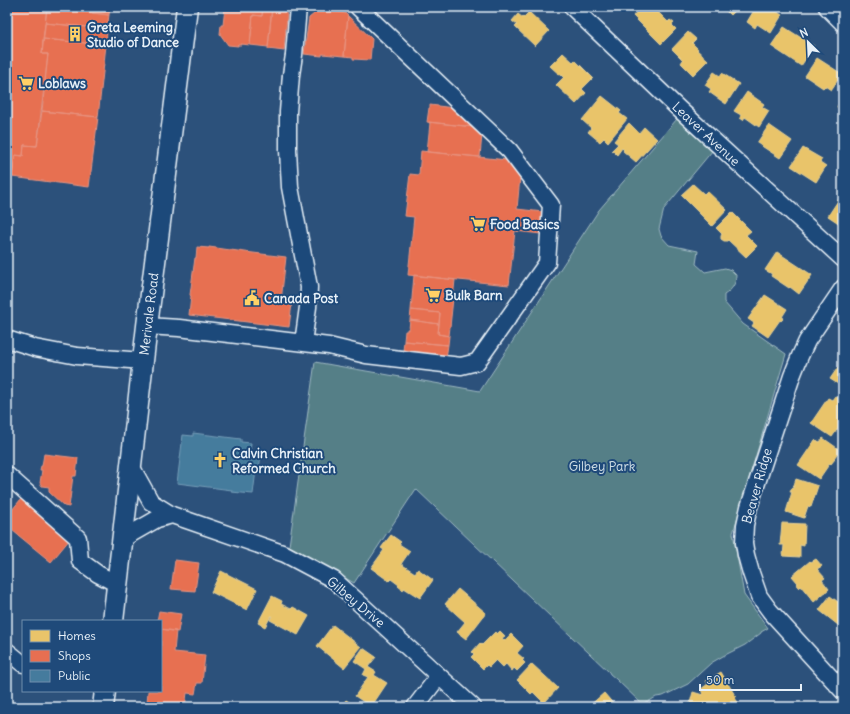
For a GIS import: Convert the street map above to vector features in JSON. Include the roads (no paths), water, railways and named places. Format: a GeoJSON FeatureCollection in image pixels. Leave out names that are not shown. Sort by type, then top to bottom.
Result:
{"type":"FeatureCollection","features":[{"type":"Feature","properties":{"kind":"main road","name":"Merivale Road"},"geometry":{"type":"LineString","coordinates":[[113,620],[147,326],[187,7]]}},
{"type":"Feature","properties":{"kind":"main road"},"geometry":{"type":"LineString","coordinates":[[103,707],[105,692]]}},
{"type":"Feature","properties":{"kind":"street"},"geometry":{"type":"LineString","coordinates":[[298,7],[288,112],[288,150],[290,187],[309,287],[303,343]]}},
{"type":"Feature","properties":{"kind":"street"},"geometry":{"type":"LineString","coordinates":[[147,326],[179,328],[328,346],[366,355],[461,366],[477,362],[547,263],[550,205],[510,151],[358,7]]}},
{"type":"Feature","properties":{"kind":"street","name":"Leaver Avenue"},"geometry":{"type":"LineString","coordinates":[[572,7],[679,109],[843,260]]}},
{"type":"Feature","properties":{"kind":"street","name":"Beaver Ridge"},"geometry":{"type":"LineString","coordinates":[[842,689],[770,611],[759,596],[751,573],[744,543],[748,507],[792,376],[807,341],[843,288]]}},
{"type":"Feature","properties":{"kind":"street"},"geometry":{"type":"LineString","coordinates":[[7,339],[35,348],[77,356],[143,361]]}},
{"type":"Feature","properties":{"kind":"street","name":"Gilbey Drive"},"geometry":{"type":"LineString","coordinates":[[131,466],[151,502],[172,515],[285,554],[334,580],[472,707]]}},
{"type":"Feature","properties":{"kind":"street"},"geometry":{"type":"LineString","coordinates":[[7,476],[78,538],[80,561],[98,574],[117,584]]}},
{"type":"Feature","properties":{"kind":"street"},"geometry":{"type":"LineString","coordinates":[[122,539],[154,521],[172,515]]}},
{"type":"Feature","properties":{"kind":"street"},"geometry":{"type":"LineString","coordinates":[[7,651],[22,663]]}},
{"type":"Feature","properties":{"kind":"street"},"geometry":{"type":"LineString","coordinates":[[415,707],[439,676]]}},
{"type":"Feature","properties":{"kind":"place","name":"Greta Leeming Studio of Dance"},"geometry":{"type":"Point","coordinates":[75,34]}},
{"type":"Feature","properties":{"kind":"place","name":"Loblaws"},"geometry":{"type":"Point","coordinates":[26,83]}},
{"type":"Feature","properties":{"kind":"place","name":"Food Basics"},"geometry":{"type":"Point","coordinates":[478,224]}},
{"type":"Feature","properties":{"kind":"place","name":"Bulk Barn"},"geometry":{"type":"Point","coordinates":[433,295]}},
{"type":"Feature","properties":{"kind":"place","name":"Canada Post"},"geometry":{"type":"Point","coordinates":[252,298]}},
{"type":"Feature","properties":{"kind":"place","name":"Calvin Christian Reformed Church"},"geometry":{"type":"Point","coordinates":[220,460]}},
{"type":"Feature","properties":{"kind":"park label","name":"Gilbey Park"},"geometry":{"type":"Point","coordinates":[602,466]}}]}
